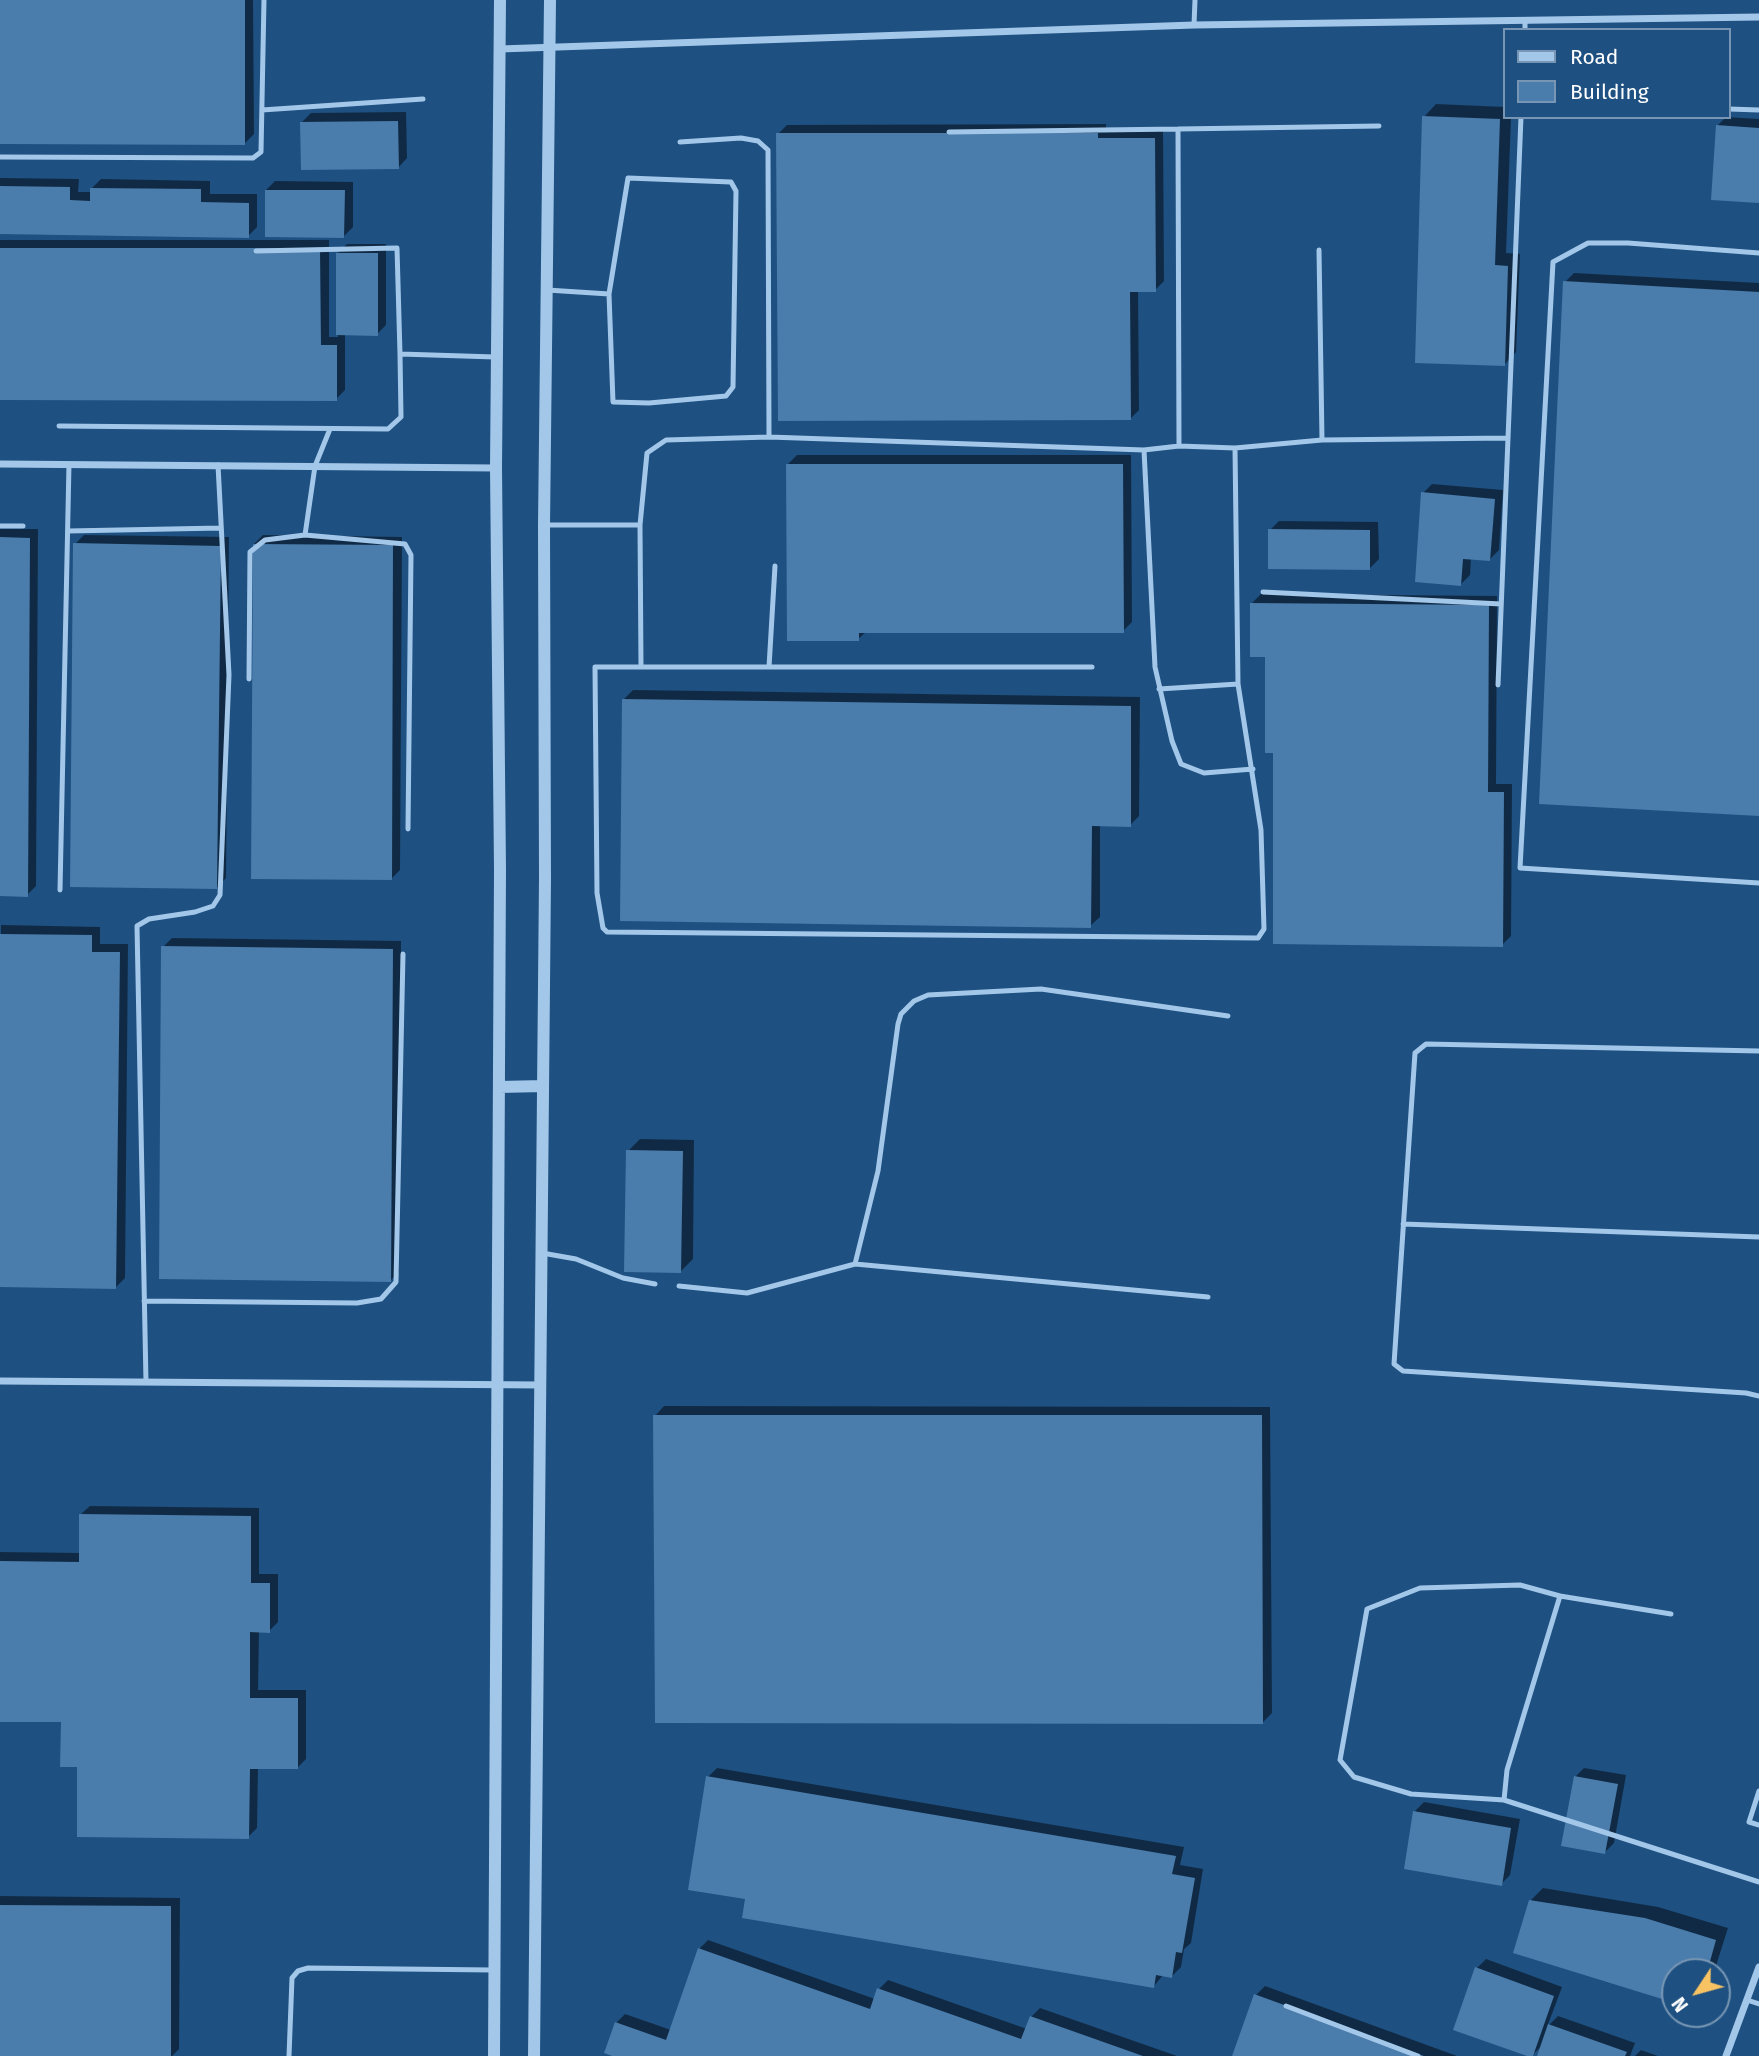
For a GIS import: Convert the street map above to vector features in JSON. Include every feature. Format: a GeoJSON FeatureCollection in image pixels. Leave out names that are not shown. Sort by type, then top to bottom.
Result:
{"type":"FeatureCollection","features":[{"type":"Feature","properties":{"kind":"street"},"geometry":{"type":"LineString","coordinates":[[494,2056],[500,870],[496,468],[500,0]]}},
{"type":"Feature","properties":{"kind":"street"},"geometry":{"type":"LineString","coordinates":[[534,2056],[550,0]]}},
{"type":"Feature","properties":{"kind":"street"},"geometry":{"type":"LineString","coordinates":[[500,49],[1194,25],[1759,17]]}},
{"type":"Feature","properties":{"kind":"street"},"geometry":{"type":"LineString","coordinates":[[0,464],[496,468]]}},
{"type":"Feature","properties":{"kind":"street"},"geometry":{"type":"LineString","coordinates":[[499,1087],[543,1086]]}},
{"type":"Feature","properties":{"kind":"street"},"geometry":{"type":"LineString","coordinates":[[0,1381],[541,1385]]}},
{"type":"Feature","properties":{"kind":"street"},"geometry":{"type":"LineString","coordinates":[[1726,2056],[1759,1967]]}},
{"type":"Feature","properties":{"kind":"lane"},"geometry":{"type":"LineString","coordinates":[[0,157],[253,158],[261,152],[264,0]]}},
{"type":"Feature","properties":{"kind":"lane"},"geometry":{"type":"LineString","coordinates":[[1194,25],[1195,0]]}},
{"type":"Feature","properties":{"kind":"lane"},"geometry":{"type":"LineString","coordinates":[[1525,21],[1525,28]]}},
{"type":"Feature","properties":{"kind":"lane"},"geometry":{"type":"LineString","coordinates":[[262,110],[423,99]]}},
{"type":"Feature","properties":{"kind":"lane"},"geometry":{"type":"LineString","coordinates":[[1731,109],[1759,110]]}},
{"type":"Feature","properties":{"kind":"lane"},"geometry":{"type":"LineString","coordinates":[[1498,685],[1521,119]]}},
{"type":"Feature","properties":{"kind":"lane"},"geometry":{"type":"LineString","coordinates":[[949,132],[1379,126]]}},
{"type":"Feature","properties":{"kind":"lane"},"geometry":{"type":"LineString","coordinates":[[1178,129],[1179,446]]}},
{"type":"Feature","properties":{"kind":"lane"},"geometry":{"type":"LineString","coordinates":[[680,142],[741,138],[758,141],[768,150],[769,437]]}},
{"type":"Feature","properties":{"kind":"lane"},"geometry":{"type":"LineString","coordinates":[[628,178],[731,182],[736,191],[733,387],[726,396],[649,403],[613,402],[609,294],[628,178]]}},
{"type":"Feature","properties":{"kind":"lane"},"geometry":{"type":"LineString","coordinates":[[1759,253],[1628,243],[1588,243],[1553,262],[1520,868],[1759,883]]}},
{"type":"Feature","properties":{"kind":"lane"},"geometry":{"type":"LineString","coordinates":[[59,426],[388,429],[401,417],[397,248],[256,251]]}},
{"type":"Feature","properties":{"kind":"lane"},"geometry":{"type":"LineString","coordinates":[[1319,250],[1322,440]]}},
{"type":"Feature","properties":{"kind":"lane"},"geometry":{"type":"LineString","coordinates":[[547,290],[609,294]]}},
{"type":"Feature","properties":{"kind":"lane"},"geometry":{"type":"LineString","coordinates":[[400,354],[499,358]]}},
{"type":"Feature","properties":{"kind":"lane"},"geometry":{"type":"LineString","coordinates":[[305,535],[315,466],[330,429]]}},
{"type":"Feature","properties":{"kind":"lane"},"geometry":{"type":"LineString","coordinates":[[641,667],[640,526],[646,453],[666,440],[769,437],[1144,450],[1179,446],[1235,448],[1322,440],[1508,438]]}},
{"type":"Feature","properties":{"kind":"lane"},"geometry":{"type":"LineString","coordinates":[[1092,667],[595,667],[597,893],[603,928],[607,932],[1258,938],[1264,929],[1262,830],[1238,684],[1235,448]]}},
{"type":"Feature","properties":{"kind":"lane"},"geometry":{"type":"LineString","coordinates":[[1144,450],[1155,667],[1172,741],[1181,764],[1203,773],[1253,769]]}},
{"type":"Feature","properties":{"kind":"lane"},"geometry":{"type":"LineString","coordinates":[[60,890],[69,464]]}},
{"type":"Feature","properties":{"kind":"lane"},"geometry":{"type":"LineString","coordinates":[[146,1382],[136,926],[149,919],[195,912],[213,906],[219,895],[229,675],[218,465]]}},
{"type":"Feature","properties":{"kind":"lane"},"geometry":{"type":"LineString","coordinates":[[544,525],[640,526]]}},
{"type":"Feature","properties":{"kind":"lane"},"geometry":{"type":"LineString","coordinates":[[0,526],[23,526]]}},
{"type":"Feature","properties":{"kind":"lane"},"geometry":{"type":"LineString","coordinates":[[68,531],[221,528]]}},
{"type":"Feature","properties":{"kind":"lane"},"geometry":{"type":"LineString","coordinates":[[249,680],[250,552],[265,540],[305,535],[405,544],[411,555],[408,829]]}},
{"type":"Feature","properties":{"kind":"lane"},"geometry":{"type":"LineString","coordinates":[[769,667],[775,566]]}},
{"type":"Feature","properties":{"kind":"lane"},"geometry":{"type":"LineString","coordinates":[[1263,592],[1501,604]]}},
{"type":"Feature","properties":{"kind":"lane"},"geometry":{"type":"LineString","coordinates":[[1159,689],[1238,684]]}},
{"type":"Feature","properties":{"kind":"lane"},"geometry":{"type":"LineString","coordinates":[[144,1301],[356,1303],[381,1299],[396,1282],[403,954]]}},
{"type":"Feature","properties":{"kind":"lane"},"geometry":{"type":"LineString","coordinates":[[855,1264],[878,1171],[898,1024],[901,1014],[914,1001],[928,995],[1041,989],[1228,1016]]}},
{"type":"Feature","properties":{"kind":"lane"},"geometry":{"type":"LineString","coordinates":[[1759,1051],[1426,1044],[1415,1053],[1394,1364],[1403,1371],[1759,1396]]}},
{"type":"Feature","properties":{"kind":"lane"},"geometry":{"type":"LineString","coordinates":[[1404,1224],[1759,1237]]}},
{"type":"Feature","properties":{"kind":"lane"},"geometry":{"type":"LineString","coordinates":[[542,1253],[576,1259],[623,1278],[655,1284]]}},
{"type":"Feature","properties":{"kind":"lane"},"geometry":{"type":"LineString","coordinates":[[679,1286],[747,1293],[855,1264],[1208,1297]]}},
{"type":"Feature","properties":{"kind":"lane"},"geometry":{"type":"LineString","coordinates":[[1671,1614],[1560,1596],[1520,1585],[1420,1588],[1367,1609],[1340,1760],[1354,1777],[1411,1794],[1504,1800],[1759,1882]]}},
{"type":"Feature","properties":{"kind":"lane"},"geometry":{"type":"LineString","coordinates":[[1504,1800],[1507,1770],[1560,1596]]}},
{"type":"Feature","properties":{"kind":"lane"},"geometry":{"type":"LineString","coordinates":[[1759,1791],[1749,1822],[1759,1825]]}},
{"type":"Feature","properties":{"kind":"lane"},"geometry":{"type":"LineString","coordinates":[[289,2056],[292,1978],[298,1971],[308,1968],[496,1970]]}},
{"type":"Feature","properties":{"kind":"lane"},"geometry":{"type":"LineString","coordinates":[[1747,2000],[1759,2004]]}},
{"type":"Feature","properties":{"kind":"lane"},"geometry":{"type":"LineString","coordinates":[[1286,2006],[1418,2056]]}},
{"type":"Feature","properties":{"kind":"building"},"geometry":{"type":"Polygon","coordinates":[[[0,0],[245,0],[245,145],[0,144],[0,0]]]}},
{"type":"Feature","properties":{"kind":"building"},"geometry":{"type":"Polygon","coordinates":[[[1422,116],[1500,119],[1495,265],[1508,266],[1505,366],[1415,363],[1422,116]]]}},
{"type":"Feature","properties":{"kind":"building"},"geometry":{"type":"Polygon","coordinates":[[[398,121],[399,169],[301,170],[300,122],[398,121]]]}},
{"type":"Feature","properties":{"kind":"building"},"geometry":{"type":"Polygon","coordinates":[[[1716,125],[1759,128],[1759,203],[1711,200],[1716,125]]]}},
{"type":"Feature","properties":{"kind":"building"},"geometry":{"type":"Polygon","coordinates":[[[776,133],[1098,133],[1098,138],[1155,138],[1156,292],[1130,292],[1131,420],[778,421],[776,133]]]}},
{"type":"Feature","properties":{"kind":"building"},"geometry":{"type":"Polygon","coordinates":[[[0,186],[70,187],[70,200],[90,201],[90,188],[201,189],[201,202],[249,203],[249,238],[0,234],[0,186]]]}},
{"type":"Feature","properties":{"kind":"building"},"geometry":{"type":"Polygon","coordinates":[[[265,190],[345,190],[344,238],[265,237],[265,190]]]}},
{"type":"Feature","properties":{"kind":"building"},"geometry":{"type":"Polygon","coordinates":[[[0,248],[320,248],[321,345],[337,345],[337,401],[0,400],[0,248]]]}},
{"type":"Feature","properties":{"kind":"building"},"geometry":{"type":"Polygon","coordinates":[[[336,253],[378,253],[378,336],[336,335],[336,253]]]}},
{"type":"Feature","properties":{"kind":"building"},"geometry":{"type":"Polygon","coordinates":[[[1563,281],[1759,292],[1759,816],[1539,804],[1563,281]]]}},
{"type":"Feature","properties":{"kind":"building"},"geometry":{"type":"Polygon","coordinates":[[[786,464],[1123,464],[1124,633],[859,633],[859,641],[787,641],[786,464]]]}},
{"type":"Feature","properties":{"kind":"building"},"geometry":{"type":"Polygon","coordinates":[[[1421,492],[1495,499],[1490,561],[1463,559],[1461,586],[1415,582],[1421,492]]]}},
{"type":"Feature","properties":{"kind":"building"},"geometry":{"type":"Polygon","coordinates":[[[1268,529],[1370,530],[1370,570],[1268,569],[1268,529]]]}},
{"type":"Feature","properties":{"kind":"building"},"geometry":{"type":"Polygon","coordinates":[[[0,537],[30,538],[28,897],[0,896],[0,537]]]}},
{"type":"Feature","properties":{"kind":"building"},"geometry":{"type":"Polygon","coordinates":[[[73,543],[221,546],[217,889],[70,887],[73,543]]]}},
{"type":"Feature","properties":{"kind":"building"},"geometry":{"type":"Polygon","coordinates":[[[253,544],[393,545],[392,880],[251,879],[253,544]]]}},
{"type":"Feature","properties":{"kind":"building"},"geometry":{"type":"Polygon","coordinates":[[[1250,603],[1489,605],[1488,792],[1504,792],[1503,947],[1273,944],[1273,753],[1265,753],[1265,657],[1250,657],[1250,603]]]}},
{"type":"Feature","properties":{"kind":"building"},"geometry":{"type":"Polygon","coordinates":[[[622,699],[1131,706],[1131,827],[1092,826],[1091,928],[620,921],[622,699]]]}},
{"type":"Feature","properties":{"kind":"building"},"geometry":{"type":"Polygon","coordinates":[[[0,934],[92,935],[92,952],[120,952],[116,1289],[0,1287],[0,934]]]}},
{"type":"Feature","properties":{"kind":"building"},"geometry":{"type":"Polygon","coordinates":[[[161,946],[393,949],[391,1282],[159,1279],[161,946]]]}},
{"type":"Feature","properties":{"kind":"building"},"geometry":{"type":"Polygon","coordinates":[[[626,1150],[683,1151],[681,1273],[624,1272],[626,1150]]]}},
{"type":"Feature","properties":{"kind":"building"},"geometry":{"type":"Polygon","coordinates":[[[653,1415],[1262,1415],[1263,1724],[655,1723],[653,1415]]]}},
{"type":"Feature","properties":{"kind":"building"},"geometry":{"type":"Polygon","coordinates":[[[79,1514],[251,1516],[251,1583],[270,1583],[270,1633],[250,1632],[250,1698],[298,1698],[298,1769],[250,1769],[249,1839],[77,1837],[77,1767],[60,1767],[61,1722],[0,1722],[0,1561],[79,1562],[79,1514]]]}},
{"type":"Feature","properties":{"kind":"building"},"geometry":{"type":"Polygon","coordinates":[[[706,1776],[1176,1856],[1172,1874],[1195,1878],[1182,1953],[1176,1952],[1172,1978],[1156,1975],[1154,1988],[742,1918],[745,1899],[688,1890],[706,1776]]]}},
{"type":"Feature","properties":{"kind":"building"},"geometry":{"type":"Polygon","coordinates":[[[1574,1776],[1618,1784],[1605,1854],[1561,1846],[1574,1776]]]}},
{"type":"Feature","properties":{"kind":"building"},"geometry":{"type":"Polygon","coordinates":[[[1413,1811],[1511,1828],[1502,1886],[1404,1869],[1413,1811]]]}},
{"type":"Feature","properties":{"kind":"building"},"geometry":{"type":"Polygon","coordinates":[[[1529,1900],[1645,1918],[1716,1940],[1711,1958],[1661,1958],[1661,1999],[1513,1953],[1529,1900]]]}},
{"type":"Feature","properties":{"kind":"building"},"geometry":{"type":"Polygon","coordinates":[[[0,1905],[171,1906],[171,2056],[0,2056],[0,1905]]]}},
{"type":"Feature","properties":{"kind":"building"},"geometry":{"type":"Polygon","coordinates":[[[698,1948],[870,2009],[877,1988],[1021,2039],[1030,2016],[1143,2056],[612,2056],[604,2053],[615,2022],[666,2040],[698,1948]]]}},
{"type":"Feature","properties":{"kind":"building"},"geometry":{"type":"Polygon","coordinates":[[[1475,1967],[1554,1996],[1533,2056],[1453,2030],[1475,1967]]]}},
{"type":"Feature","properties":{"kind":"building"},"geometry":{"type":"Polygon","coordinates":[[[1254,1994],[1424,2056],[1232,2056],[1254,1994]]]}},
{"type":"Feature","properties":{"kind":"building"},"geometry":{"type":"Polygon","coordinates":[[[1548,2024],[1627,2052],[1625,2056],[1537,2056],[1548,2024]]]}}]}
